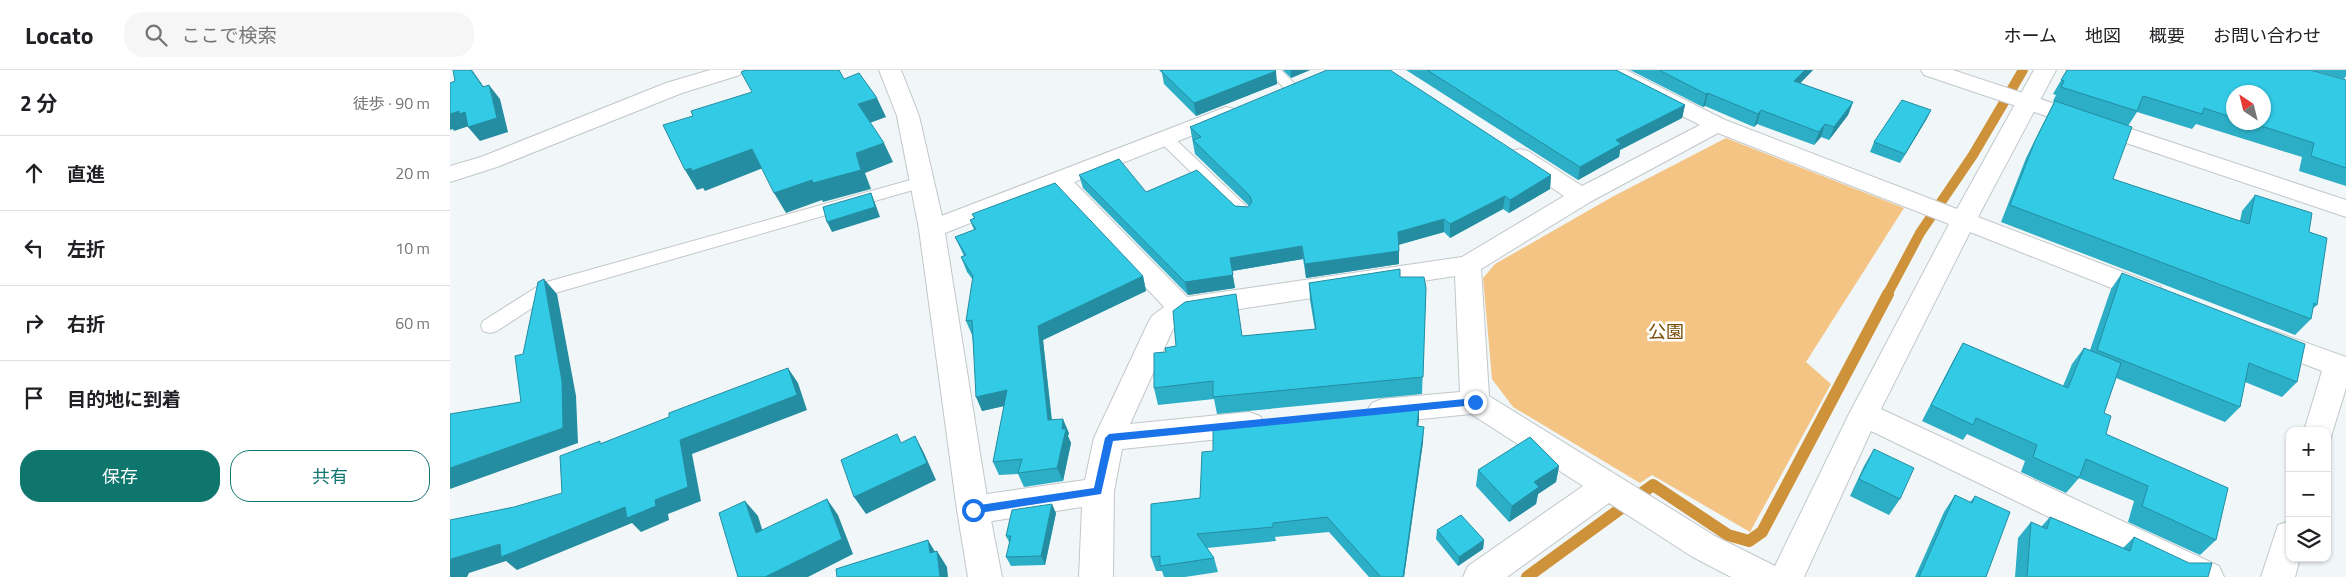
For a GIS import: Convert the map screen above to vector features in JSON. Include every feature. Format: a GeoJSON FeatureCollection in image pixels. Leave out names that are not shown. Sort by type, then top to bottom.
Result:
{"type":"FeatureCollection","features":[{"type":"Feature","properties":{"kind":"street"},"geometry":{"type":"LineString","coordinates":[[450,174],[489,162],[674,88],[732,70]]}},
{"type":"Feature","properties":{"kind":"street"},"geometry":{"type":"LineString","coordinates":[[890,70],[908,116],[932,229],[973,510],[985,577]]}},
{"type":"Feature","properties":{"kind":"street"},"geometry":{"type":"LineString","coordinates":[[1610,70],[1717,125],[1922,205],[1964,219],[2174,302]]}},
{"type":"Feature","properties":{"kind":"street"},"geometry":{"type":"LineString","coordinates":[[1932,70],[2346,209]]}},
{"type":"Feature","properties":{"kind":"street"},"geometry":{"type":"LineString","coordinates":[[1787,577],[1864,414],[1964,219],[2045,70]]}},
{"type":"Feature","properties":{"kind":"street"},"geometry":{"type":"LineString","coordinates":[[932,229],[1247,106]]}},
{"type":"Feature","properties":{"kind":"street"},"geometry":{"type":"LineString","coordinates":[[1096,577],[1098,491],[1109,438],[1120,410],[1162,323],[1181,308],[1468,265],[1581,196],[1717,125]]}},
{"type":"Feature","properties":{"kind":"street"},"geometry":{"type":"LineString","coordinates":[[1506,146],[1581,196]]}},
{"type":"Feature","properties":{"kind":"street"},"geometry":{"type":"LineString","coordinates":[[1060,180],[1181,308]]}},
{"type":"Feature","properties":{"kind":"street"},"geometry":{"type":"LineString","coordinates":[[1468,265],[1475,402]]}},
{"type":"Feature","properties":{"kind":"street"},"geometry":{"type":"LineString","coordinates":[[2246,330],[2342,368],[2320,427]]}},
{"type":"Feature","properties":{"kind":"street"},"geometry":{"type":"LineString","coordinates":[[1356,413],[1475,402],[1703,546],[1763,577]]}},
{"type":"Feature","properties":{"kind":"street"},"geometry":{"type":"LineString","coordinates":[[1864,414],[2207,577]]}},
{"type":"Feature","properties":{"kind":"street"},"geometry":{"type":"LineString","coordinates":[[1109,438],[1277,421]]}},
{"type":"Feature","properties":{"kind":"street"},"geometry":{"type":"LineString","coordinates":[[1480,577],[1607,487]]}},
{"type":"Feature","properties":{"kind":"street"},"geometry":{"type":"LineString","coordinates":[[973,510],[1098,491]]}},
{"type":"Feature","properties":{"kind":"street"},"geometry":{"type":"LineString","coordinates":[[2278,577],[2286,549]]}},
{"type":"Feature","properties":{"kind":"lane"},"geometry":{"type":"LineString","coordinates":[[1272,70],[1291,87]]}},
{"type":"Feature","properties":{"kind":"lane"},"geometry":{"type":"LineString","coordinates":[[1166,139],[1244,214]]}},
{"type":"Feature","properties":{"kind":"lane"},"geometry":{"type":"LineString","coordinates":[[490,326],[549,288],[921,182]]}},
{"type":"Feature","properties":{"kind":"green space","name":"公園"},"geometry":{"type":"Polygon","coordinates":[[[1726,138],[1904,208],[1806,362],[1831,384],[1750,532],[1652,475],[1640,483],[1513,407],[1492,379],[1483,278],[1495,264],[1612,197],[1726,138]]]}},
{"type":"Feature","properties":{"kind":"building"},"geometry":{"type":"Polygon","coordinates":[[[453,70],[471,70],[483,87],[489,85],[497,118],[468,127],[465,112],[459,114],[459,111],[450,114],[450,83],[455,81],[453,70]]]}},
{"type":"Feature","properties":{"kind":"building"},"geometry":{"type":"Polygon","coordinates":[[[746,70],[839,70],[844,79],[859,73],[877,98],[858,104],[884,143],[856,153],[861,170],[813,183],[812,180],[774,193],[752,149],[692,171],[691,168],[685,170],[663,125],[693,116],[691,111],[752,92],[741,72],[746,70]]]}},
{"type":"Feature","properties":{"kind":"building"},"geometry":{"type":"Polygon","coordinates":[[[1327,70],[1390,70],[1551,175],[1510,200],[1505,196],[1450,224],[1444,219],[1398,232],[1399,251],[1305,264],[1302,246],[1230,258],[1233,275],[1185,282],[1079,175],[1119,159],[1146,192],[1197,170],[1235,206],[1248,207],[1252,202],[1250,196],[1193,140],[1201,137],[1190,127],[1327,70]]]}},
{"type":"Feature","properties":{"kind":"building"},"geometry":{"type":"Polygon","coordinates":[[[1427,70],[1616,70],[1685,105],[1616,140],[1621,144],[1580,167],[1427,70]]]}},
{"type":"Feature","properties":{"kind":"building"},"geometry":{"type":"Polygon","coordinates":[[[1659,70],[1805,70],[1794,81],[1853,102],[1834,127],[1825,124],[1819,132],[1761,110],[1758,114],[1708,93],[1706,94],[1659,70]]]}},
{"type":"Feature","properties":{"kind":"building"},"geometry":{"type":"Polygon","coordinates":[[[2067,70],[2310,70],[2346,80],[2346,168],[2311,156],[2314,143],[2271,129],[2271,85],[2226,85],[2226,115],[2204,108],[2202,114],[2143,96],[2137,111],[2061,87],[2064,81],[2061,80],[2067,70]]]}},
{"type":"Feature","properties":{"kind":"building"},"geometry":{"type":"Polygon","coordinates":[[[1161,71],[1276,71],[1194,103],[1161,71]]]}},
{"type":"Feature","properties":{"kind":"building"},"geometry":{"type":"Polygon","coordinates":[[[1902,100],[1931,110],[1905,154],[1874,142],[1902,100]]]}},
{"type":"Feature","properties":{"kind":"building"},"geometry":{"type":"Polygon","coordinates":[[[2055,101],[2132,127],[2113,179],[2249,224],[2255,195],[2312,213],[2309,232],[2327,238],[2317,305],[2314,303],[2311,319],[2010,205],[2035,141],[2055,101]]]}},
{"type":"Feature","properties":{"kind":"building"},"geometry":{"type":"Polygon","coordinates":[[[1055,183],[1143,276],[1038,326],[1048,420],[1063,419],[1062,429],[1066,429],[1057,468],[1018,473],[1022,459],[993,462],[1007,390],[976,397],[972,320],[966,321],[973,276],[961,257],[966,255],[955,237],[976,229],[970,220],[975,218],[972,214],[1055,183]]]}},
{"type":"Feature","properties":{"kind":"building"},"geometry":{"type":"Polygon","coordinates":[[[871,193],[875,207],[827,222],[823,207],[871,193]]]}},
{"type":"Feature","properties":{"kind":"building"},"geometry":{"type":"Polygon","coordinates":[[[1400,269],[1400,277],[1424,277],[1426,288],[1423,377],[1213,397],[1213,381],[1154,388],[1154,353],[1166,352],[1165,348],[1176,346],[1173,311],[1185,302],[1236,294],[1242,336],[1316,329],[1309,283],[1400,269]]]}},
{"type":"Feature","properties":{"kind":"building"},"geometry":{"type":"Polygon","coordinates":[[[2122,273],[2305,344],[2297,382],[2249,363],[2240,407],[2097,350],[2122,273]]]}},
{"type":"Feature","properties":{"kind":"building"},"geometry":{"type":"Polygon","coordinates":[[[544,279],[562,381],[563,428],[450,468],[450,414],[521,402],[515,356],[523,354],[538,282],[544,279]]]}},
{"type":"Feature","properties":{"kind":"building"},"geometry":{"type":"Polygon","coordinates":[[[1963,343],[2068,388],[2084,348],[2121,363],[2104,413],[2111,416],[2106,434],[2228,488],[2216,540],[2142,506],[2148,486],[2086,459],[2079,478],[2033,457],[2037,445],[1976,418],[1973,425],[1931,405],[1963,343]]]}},
{"type":"Feature","properties":{"kind":"building"},"geometry":{"type":"Polygon","coordinates":[[[788,368],[797,395],[680,440],[688,487],[655,500],[656,506],[627,518],[625,507],[501,557],[500,544],[451,559],[450,563],[450,520],[514,507],[562,493],[560,456],[600,441],[600,444],[669,417],[669,413],[788,368]]]}},
{"type":"Feature","properties":{"kind":"building"},"geometry":{"type":"Polygon","coordinates":[[[1419,406],[1417,426],[1424,427],[1403,577],[1381,577],[1327,517],[1273,523],[1273,527],[1197,534],[1214,558],[1160,566],[1160,556],[1151,557],[1151,504],[1200,498],[1202,452],[1213,451],[1213,426],[1419,406]]]}},
{"type":"Feature","properties":{"kind":"building"},"geometry":{"type":"Polygon","coordinates":[[[897,434],[901,443],[915,436],[927,463],[854,497],[841,460],[897,434]]]}},
{"type":"Feature","properties":{"kind":"building"},"geometry":{"type":"Polygon","coordinates":[[[1530,437],[1559,466],[1534,482],[1539,487],[1512,506],[1478,470],[1530,437]]]}},
{"type":"Feature","properties":{"kind":"building"},"geometry":{"type":"Polygon","coordinates":[[[1874,449],[1914,468],[1900,499],[1859,479],[1874,449]]]}},
{"type":"Feature","properties":{"kind":"building"},"geometry":{"type":"Polygon","coordinates":[[[1955,495],[1972,503],[1975,496],[2010,512],[1986,577],[1919,577],[1955,495]]]}},
{"type":"Feature","properties":{"kind":"building"},"geometry":{"type":"Polygon","coordinates":[[[827,499],[842,539],[765,577],[738,577],[719,513],[745,501],[756,533],[827,499]]]}},
{"type":"Feature","properties":{"kind":"building"},"geometry":{"type":"Polygon","coordinates":[[[1052,504],[1041,556],[1006,557],[1011,536],[1006,536],[1012,510],[1052,504]]]}},
{"type":"Feature","properties":{"kind":"building"},"geometry":{"type":"Polygon","coordinates":[[[1461,515],[1484,540],[1459,557],[1437,530],[1461,515]]]}},
{"type":"Feature","properties":{"kind":"building"},"geometry":{"type":"Polygon","coordinates":[[[2050,517],[2130,551],[2134,537],[2189,563],[2212,563],[2208,577],[2027,577],[2031,522],[2047,529],[2050,517]]]}},
{"type":"Feature","properties":{"kind":"building"},"geometry":{"type":"Polygon","coordinates":[[[928,540],[930,553],[937,551],[940,577],[837,577],[836,569],[928,540]]]}},
{"type":"Feature","properties":{"kind":"waterway"},"geometry":{"type":"LineString","coordinates":[[1887,295],[1920,233],[1973,155],[2023,70]]}},
{"type":"Feature","properties":{"kind":"waterway"},"geometry":{"type":"LineString","coordinates":[[1527,577],[1653,485],[1728,535],[1749,541],[1762,532],[1888,294]]}},
{"type":"Feature","properties":{"kind":"route"},"geometry":{"type":"LineString","coordinates":[[973,510],[1098,491],[1109,438],[1475,402]]}}]}
